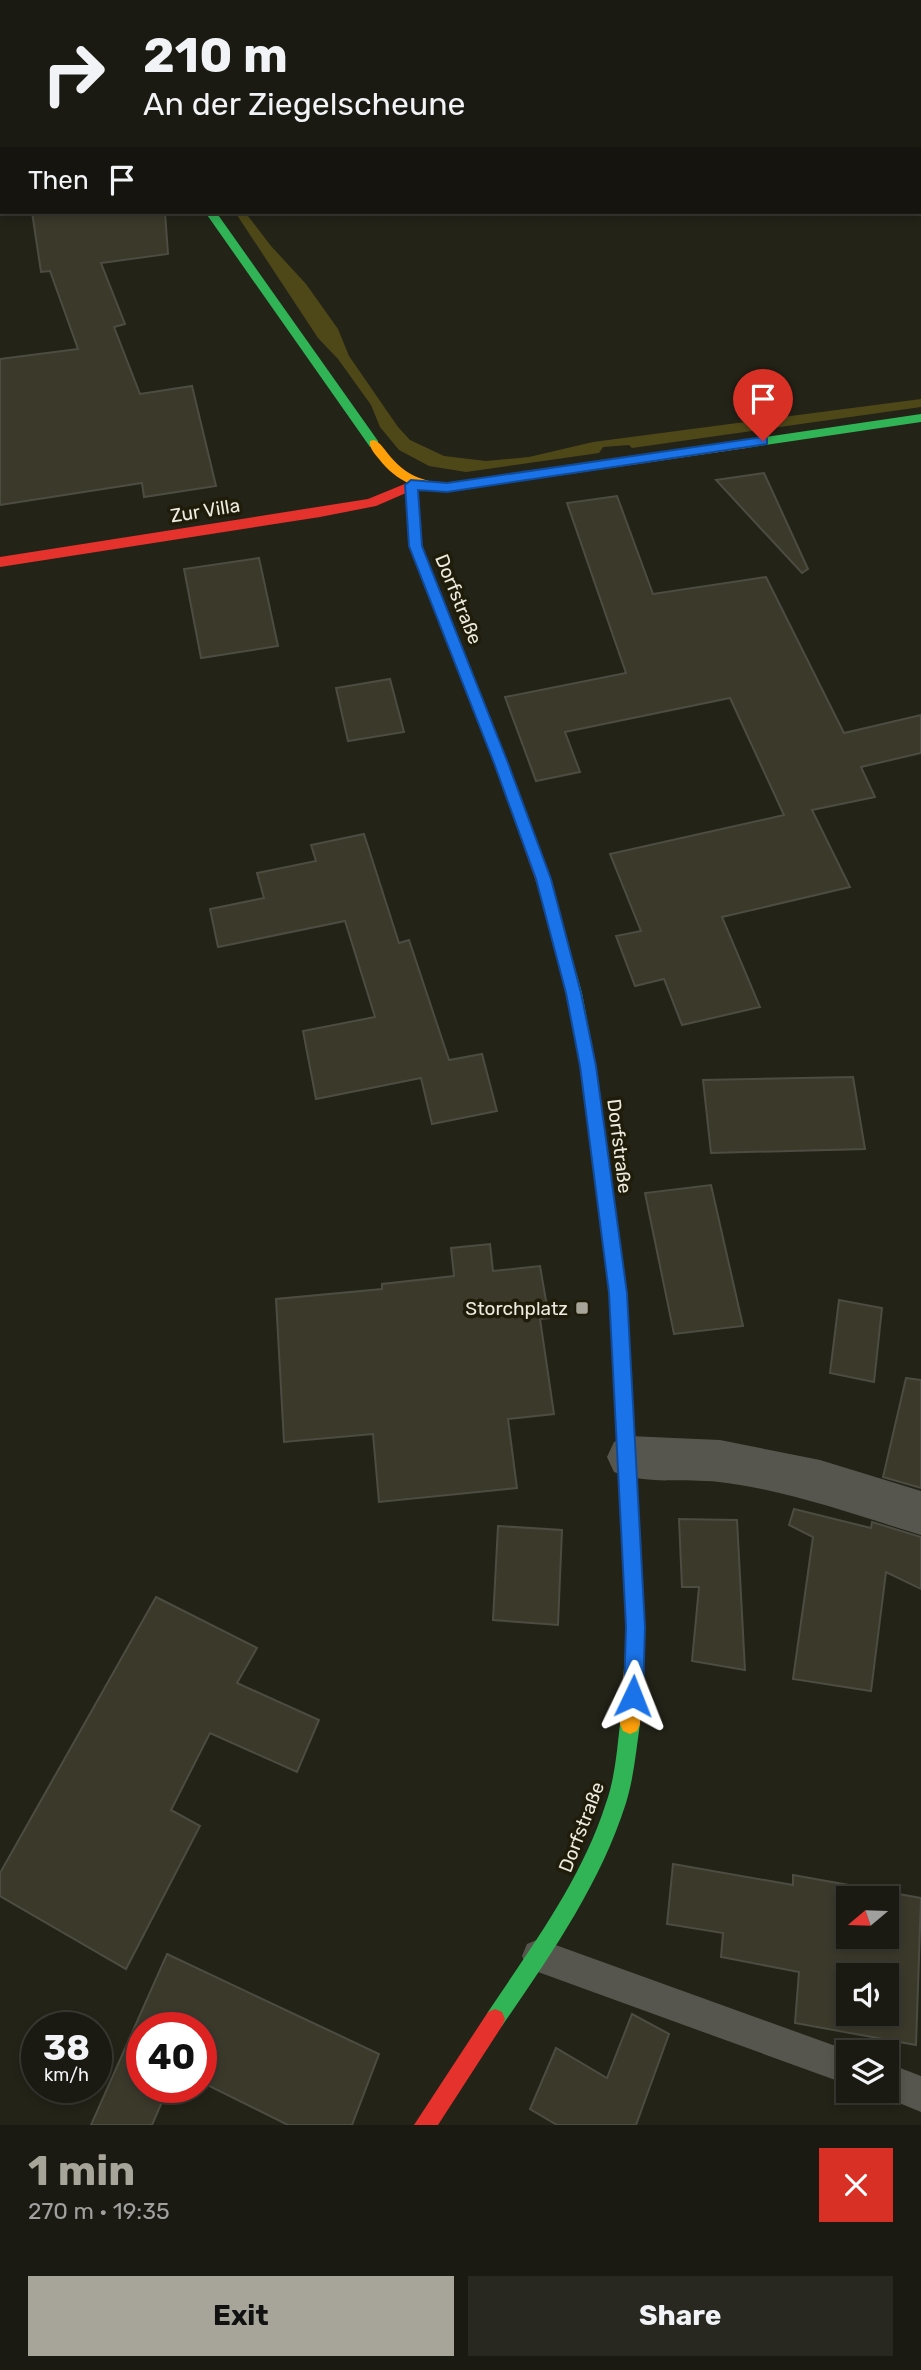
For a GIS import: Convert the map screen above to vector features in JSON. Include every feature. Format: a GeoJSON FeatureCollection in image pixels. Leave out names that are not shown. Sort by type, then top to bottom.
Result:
{"type":"FeatureCollection","features":[{"type":"Feature","properties":{"kind":"street"},"geometry":{"type":"LineString","coordinates":[[211,214],[378,450],[395,472],[411,485],[447,488],[921,418]]}},
{"type":"Feature","properties":{"kind":"street","name":"Zur Villa"},"geometry":{"type":"LineString","coordinates":[[0,562],[320,513],[371,503],[411,485]]}},
{"type":"Feature","properties":{"kind":"street","name":"Dorfstraße"},"geometry":{"type":"LineString","coordinates":[[411,485],[416,546],[539,866],[574,993],[588,1066],[618,1293],[629,1457],[636,1627],[632,1715],[624,1765],[617,1802],[598,1848],[576,1897],[425,2125]]}},
{"type":"Feature","properties":{"kind":"street"},"geometry":{"type":"LineString","coordinates":[[629,1457],[720,1461],[820,1482],[921,1513]]}},
{"type":"Feature","properties":{"kind":"lane"},"geometry":{"type":"LineString","coordinates":[[539,1956],[836,2063]]}},
{"type":"Feature","properties":{"kind":"lane"},"geometry":{"type":"LineString","coordinates":[[899,2086],[921,2094]]}},
{"type":"Feature","properties":{"kind":"shaded area"},"geometry":{"type":"Polygon","coordinates":[[[236,214],[247,214],[306,284],[338,329],[349,356],[398,427],[410,440],[444,456],[486,461],[529,457],[593,442],[921,399],[921,407],[632,448],[629,445],[603,447],[599,453],[466,472],[429,466],[399,450],[380,427],[371,405],[338,359],[318,338],[236,214]]]}},
{"type":"Feature","properties":{"kind":"building"},"geometry":{"type":"Polygon","coordinates":[[[32,214],[165,214],[168,254],[101,263],[125,324],[114,327],[140,394],[192,386],[216,486],[144,497],[142,483],[0,505],[0,359],[78,349],[50,271],[41,272],[32,214]]]}},
{"type":"Feature","properties":{"kind":"building"},"geometry":{"type":"Polygon","coordinates":[[[764,473],[808,569],[802,573],[716,480],[764,473]]]}},
{"type":"Feature","properties":{"kind":"building"},"geometry":{"type":"Polygon","coordinates":[[[617,496],[653,594],[766,577],[844,733],[921,715],[921,753],[861,767],[875,797],[812,810],[850,887],[722,917],[760,1007],[682,1025],[664,979],[635,986],[616,936],[641,931],[610,854],[784,815],[730,698],[565,732],[580,772],[536,781],[505,697],[626,673],[567,503],[617,496]]]}},
{"type":"Feature","properties":{"kind":"building"},"geometry":{"type":"Polygon","coordinates":[[[259,558],[278,646],[201,658],[184,569],[259,558]]]}},
{"type":"Feature","properties":{"kind":"building"},"geometry":{"type":"Polygon","coordinates":[[[390,679],[404,732],[348,741],[336,688],[390,679]]]}},
{"type":"Feature","properties":{"kind":"building"},"geometry":{"type":"Polygon","coordinates":[[[364,834],[399,943],[409,940],[449,1060],[482,1054],[497,1111],[432,1124],[421,1078],[316,1099],[303,1031],[375,1017],[345,921],[218,947],[210,909],[264,898],[257,873],[316,861],[311,845],[364,834]]]}},
{"type":"Feature","properties":{"kind":"building"},"geometry":{"type":"Polygon","coordinates":[[[853,1077],[865,1149],[711,1153],[703,1080],[853,1077]]]}},
{"type":"Feature","properties":{"kind":"building"},"geometry":{"type":"Polygon","coordinates":[[[711,1185],[743,1326],[674,1334],[645,1193],[711,1185]]]}},
{"type":"Feature","properties":{"kind":"building"},"geometry":{"type":"Polygon","coordinates":[[[490,1244],[493,1271],[540,1266],[549,1318],[540,1319],[554,1414],[508,1419],[517,1488],[379,1502],[373,1434],[284,1442],[276,1299],[382,1289],[382,1284],[454,1276],[451,1248],[490,1244]]]}},
{"type":"Feature","properties":{"kind":"building"},"geometry":{"type":"Polygon","coordinates":[[[839,1300],[882,1308],[874,1382],[830,1373],[839,1300]]]}},
{"type":"Feature","properties":{"kind":"building"},"geometry":{"type":"Polygon","coordinates":[[[906,1378],[921,1380],[921,1488],[883,1477],[906,1378]]]}},
{"type":"Feature","properties":{"kind":"building"},"geometry":{"type":"Polygon","coordinates":[[[794,1509],[871,1528],[872,1522],[921,1537],[921,1589],[886,1572],[871,1691],[793,1679],[813,1537],[789,1525],[794,1509]]]}},
{"type":"Feature","properties":{"kind":"building"},"geometry":{"type":"Polygon","coordinates":[[[679,1519],[737,1520],[745,1670],[692,1661],[699,1587],[682,1587],[679,1519]]]}},
{"type":"Feature","properties":{"kind":"building"},"geometry":{"type":"Polygon","coordinates":[[[498,1526],[562,1530],[558,1625],[493,1620],[498,1526]]]}},
{"type":"Feature","properties":{"kind":"building"},"geometry":{"type":"Polygon","coordinates":[[[156,1597],[257,1648],[237,1683],[319,1720],[297,1772],[210,1733],[171,1810],[200,1826],[126,1969],[0,1896],[0,1873],[156,1597]]]}},
{"type":"Feature","properties":{"kind":"building"},"geometry":{"type":"Polygon","coordinates":[[[673,1864],[793,1885],[793,1875],[854,1886],[836,1886],[836,1950],[900,1950],[900,1894],[921,1898],[916,2045],[795,2023],[799,1972],[721,1957],[723,1933],[667,1924],[673,1864]]]}},
{"type":"Feature","properties":{"kind":"building"},"geometry":{"type":"Polygon","coordinates":[[[167,1954],[379,2054],[352,2125],[288,2125],[217,2090],[217,2012],[141,2012],[167,1954]]]}},
{"type":"Feature","properties":{"kind":"building"},"geometry":{"type":"Polygon","coordinates":[[[632,2014],[669,2034],[636,2125],[557,2125],[530,2109],[556,2048],[607,2078],[632,2014]]]}},
{"type":"Feature","properties":{"kind":"building"},"geometry":{"type":"Polygon","coordinates":[[[126,2046],[126,2103],[162,2103],[152,2125],[91,2125],[101,2103],[112,2103],[112,2078],[126,2046]]]}},
{"type":"Feature","properties":{"kind":"traffic: fast"},"geometry":{"type":"LineString","coordinates":[[211,214],[374,444]]}},
{"type":"Feature","properties":{"kind":"traffic: fast"},"geometry":{"type":"LineString","coordinates":[[746,444],[921,418]]}},
{"type":"Feature","properties":{"kind":"traffic: fast"},"geometry":{"type":"LineString","coordinates":[[547,893],[574,993],[588,1066],[616,1278]]}},
{"type":"Feature","properties":{"kind":"traffic: fast"},"geometry":{"type":"LineString","coordinates":[[495,2019],[563,1915],[593,1861],[619,1794],[630,1724]]}},
{"type":"Feature","properties":{"kind":"traffic: slow"},"geometry":{"type":"LineString","coordinates":[[374,444],[389,464],[404,477],[422,485],[447,488],[746,444]]}},
{"type":"Feature","properties":{"kind":"traffic: slow"},"geometry":{"type":"LineString","coordinates":[[616,1278],[636,1627],[630,1724]]}},
{"type":"Feature","properties":{"kind":"traffic: jam"},"geometry":{"type":"LineString","coordinates":[[412,485],[416,546],[501,763],[547,893]]}},
{"type":"Feature","properties":{"kind":"traffic: jam"},"geometry":{"type":"LineString","coordinates":[[0,562],[320,513],[371,503],[412,485]]}},
{"type":"Feature","properties":{"kind":"traffic: jam"},"geometry":{"type":"LineString","coordinates":[[425,2125],[495,2019]]}},
{"type":"Feature","properties":{"kind":"place","name":"Storchplatz"},"geometry":{"type":"Point","coordinates":[582,1308]}},
{"type":"Feature","properties":{"kind":"route"},"geometry":{"type":"LineString","coordinates":[[633,1696],[636,1627],[629,1457],[618,1293],[588,1066],[574,993],[543,879],[416,546],[411,485],[447,488],[763,441]]}}]}
